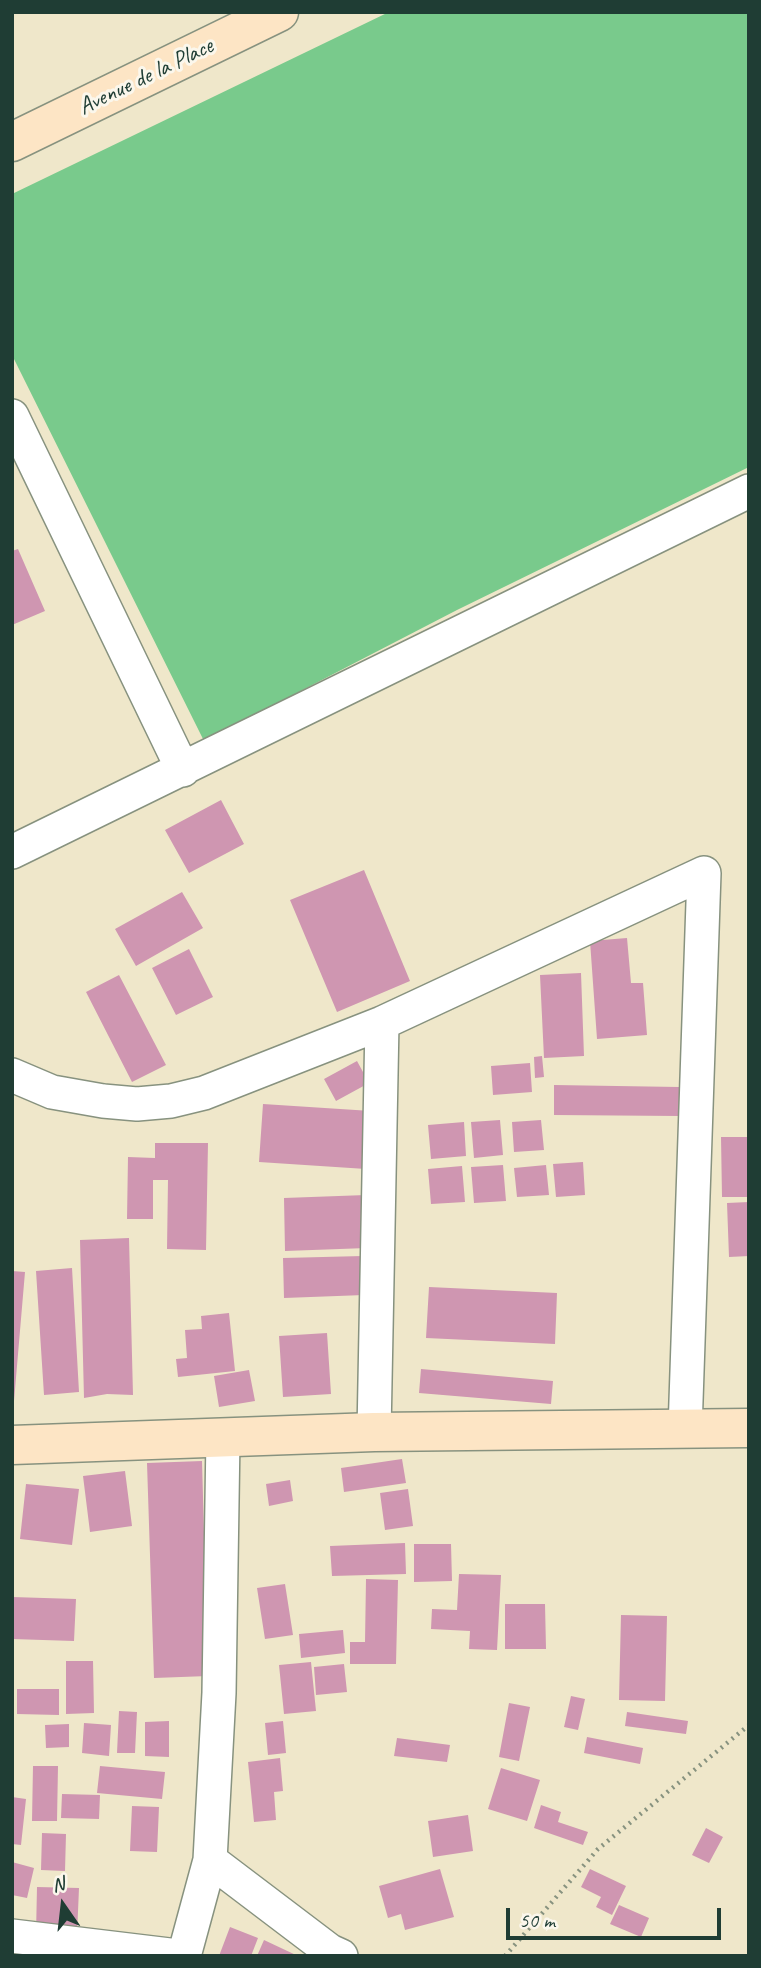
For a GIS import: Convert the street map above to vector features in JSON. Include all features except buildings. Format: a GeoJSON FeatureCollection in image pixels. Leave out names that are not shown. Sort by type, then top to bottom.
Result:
{"type":"FeatureCollection","features":[{"type":"Feature","properties":{"kind":"street","name":"Avenue de la Place"},"geometry":{"type":"LineString","coordinates":[[12,142],[279,12]]}},
{"type":"Feature","properties":{"kind":"street"},"geometry":{"type":"LineString","coordinates":[[12,416],[183,770]]}},
{"type":"Feature","properties":{"kind":"street"},"geometry":{"type":"LineString","coordinates":[[12,852],[749,491]]}},
{"type":"Feature","properties":{"kind":"street"},"geometry":{"type":"LineString","coordinates":[[12,1075],[52,1092],[103,1101],[137,1104],[171,1101],[204,1093],[382,1023],[704,873],[685,1430]]}},
{"type":"Feature","properties":{"kind":"street"},"geometry":{"type":"LineString","coordinates":[[374,1432],[382,1023]]}},
{"type":"Feature","properties":{"kind":"street"},"geometry":{"type":"LineString","coordinates":[[12,1445],[374,1432],[749,1428]]}},
{"type":"Feature","properties":{"kind":"street"},"geometry":{"type":"LineString","coordinates":[[184,1956],[210,1860],[219,1693],[223,1437]]}},
{"type":"Feature","properties":{"kind":"street"},"geometry":{"type":"LineString","coordinates":[[210,1860],[330,1951],[341,1956]]}},
{"type":"Feature","properties":{"kind":"street"},"geometry":{"type":"LineString","coordinates":[[12,1936],[178,1956]]}},
{"type":"Feature","properties":{"kind":"path"},"geometry":{"type":"LineString","coordinates":[[505,1956],[598,1849],[749,1725]]}},
{"type":"Feature","properties":{"kind":"green space"},"geometry":{"type":"Polygon","coordinates":[[[389,12],[749,12],[749,467],[457,610],[204,741],[12,355],[12,194],[389,12]]]}}]}
